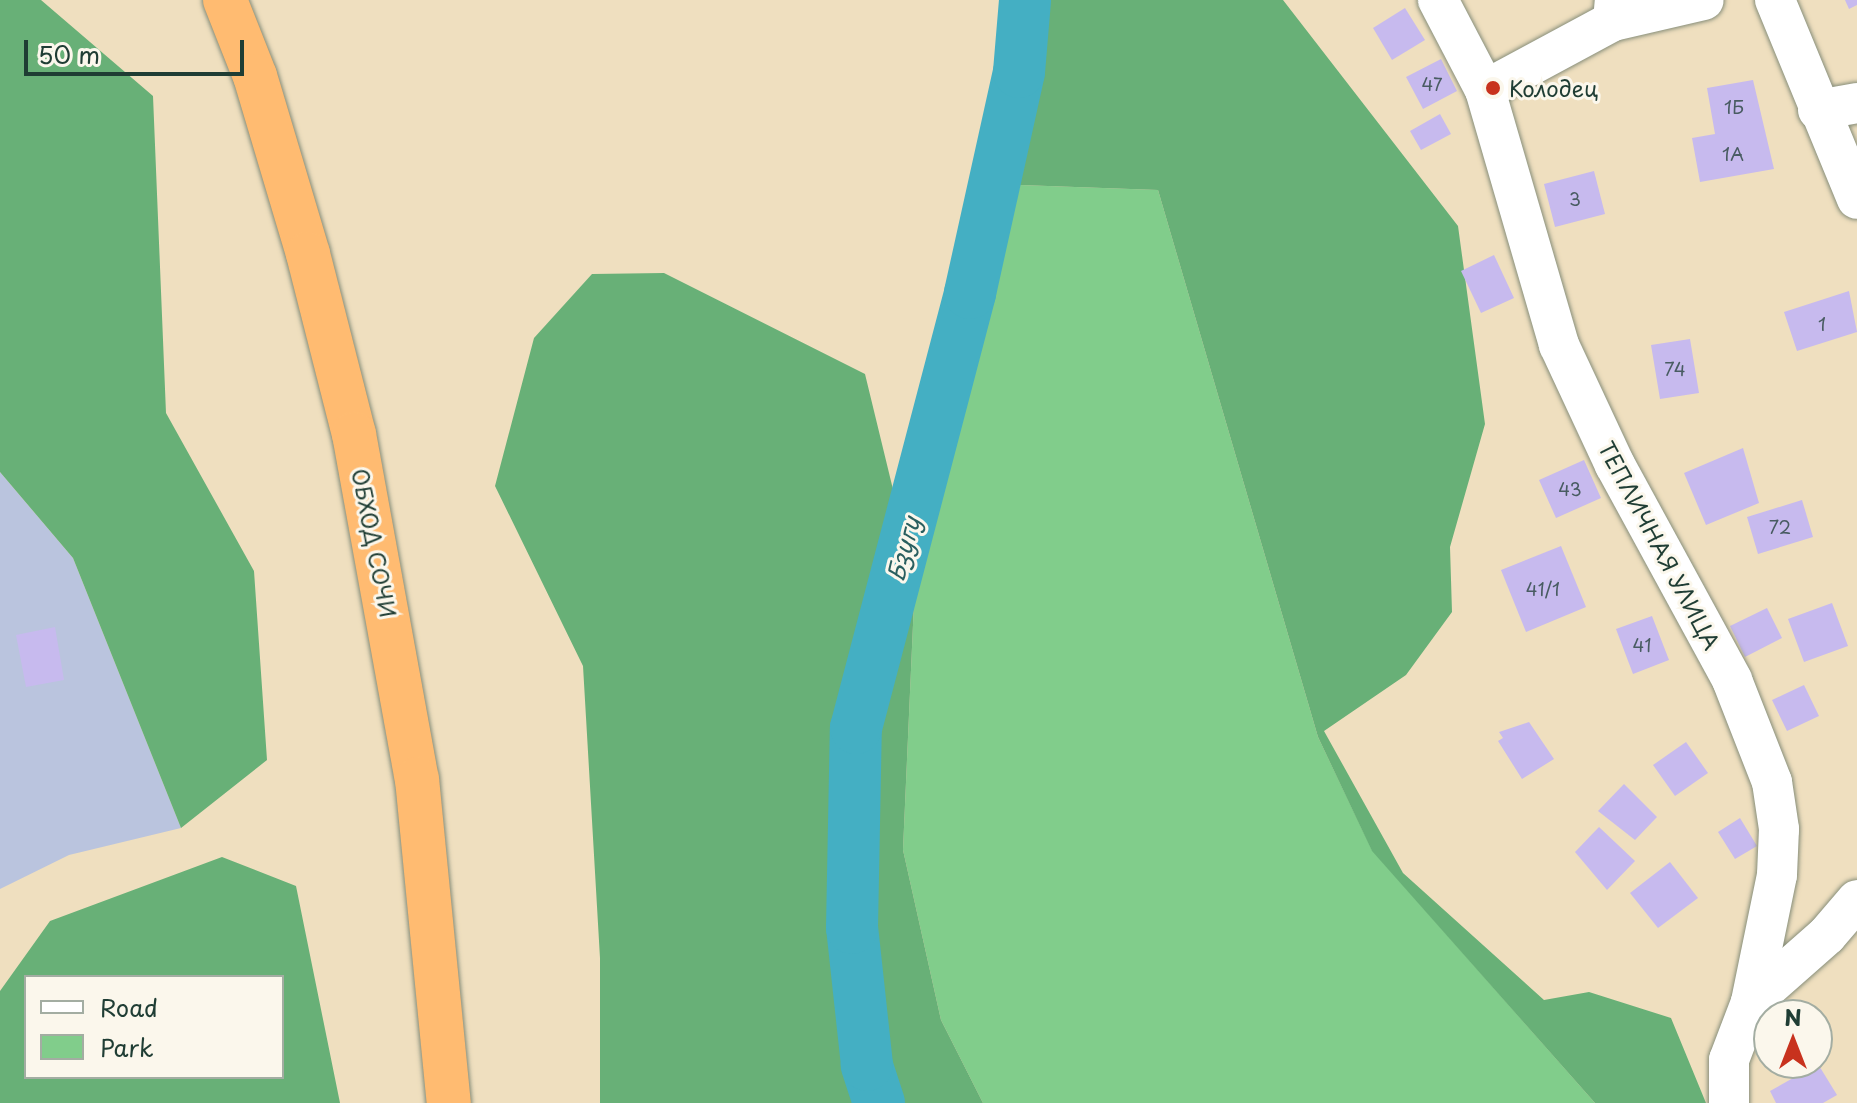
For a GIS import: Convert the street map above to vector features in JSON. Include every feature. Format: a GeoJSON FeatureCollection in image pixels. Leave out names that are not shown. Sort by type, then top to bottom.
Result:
{"type":"FeatureCollection","features":[{"type":"Feature","properties":{"kind":"highway","name":"ОБХОД СОЧИ"},"geometry":{"type":"LineString","coordinates":[[225,0],[255,76],[308,254],[354,434],[417,779],[449,1103]]}},
{"type":"Feature","properties":{"kind":"street","name":"ТЕПЛИЧНАЯ УЛИЦА"},"geometry":{"type":"LineString","coordinates":[[1438,0],[1485,90],[1559,345],[1615,465],[1732,680],[1772,782],[1779,829],[1777,875],[1751,1002],[1729,1060],[1729,1103]]}},
{"type":"Feature","properties":{"kind":"street"},"geometry":{"type":"LineString","coordinates":[[1485,90],[1582,34],[1614,11],[1704,0]]}},
{"type":"Feature","properties":{"kind":"street"},"geometry":{"type":"LineString","coordinates":[[1775,0],[1857,199]]}},
{"type":"Feature","properties":{"kind":"street"},"geometry":{"type":"LineString","coordinates":[[1818,110],[1857,103]]}},
{"type":"Feature","properties":{"kind":"street"},"geometry":{"type":"LineString","coordinates":[[1751,1002],[1827,935],[1857,900]]}},
{"type":"Feature","properties":{"kind":"shaded area"},"geometry":{"type":"Polygon","coordinates":[[[0,472],[73,558],[181,828],[69,855],[0,889],[0,472]]]}},
{"type":"Feature","properties":{"kind":"green space"},"geometry":{"type":"Polygon","coordinates":[[[0,0],[41,0],[153,96],[166,413],[254,571],[267,760],[181,828],[73,558],[0,472],[0,0]]]}},
{"type":"Feature","properties":{"kind":"green space"},"geometry":{"type":"Polygon","coordinates":[[[1047,0],[1283,0],[1458,226],[1485,424],[1450,547],[1452,612],[1406,675],[1324,731],[1403,873],[1544,1000],[1589,992],[1671,1018],[1706,1103],[1595,1103],[1372,851],[1318,737],[1158,190],[1020,185],[1047,0]]]}},
{"type":"Feature","properties":{"kind":"green space"},"geometry":{"type":"Polygon","coordinates":[[[1020,185],[1158,190],[1318,737],[1372,850],[1595,1103],[983,1103],[941,1020],[903,850],[915,580],[1020,185]]]}},
{"type":"Feature","properties":{"kind":"green space"},"geometry":{"type":"Polygon","coordinates":[[[664,273],[865,374],[915,580],[903,850],[941,1020],[983,1103],[600,1103],[600,958],[583,666],[495,486],[534,338],[592,274],[664,273]]]}},
{"type":"Feature","properties":{"kind":"green space"},"geometry":{"type":"Polygon","coordinates":[[[222,857],[296,886],[340,1103],[0,1103],[0,991],[50,921],[222,857]]]}},
{"type":"Feature","properties":{"kind":"building"},"geometry":{"type":"Polygon","coordinates":[[[1845,0],[1857,0],[1857,5],[1849,9],[1845,0]]]}},
{"type":"Feature","properties":{"kind":"building"},"geometry":{"type":"Polygon","coordinates":[[[1405,8],[1425,40],[1392,60],[1373,28],[1405,8]]]}},
{"type":"Feature","properties":{"kind":"building"},"geometry":{"type":"Polygon","coordinates":[[[1441,59],[1457,91],[1423,109],[1406,77],[1441,59]]]}},
{"type":"Feature","properties":{"kind":"building"},"geometry":{"type":"Polygon","coordinates":[[[1753,80],[1774,169],[1700,182],[1692,138],[1715,134],[1707,88],[1753,80]]]}},
{"type":"Feature","properties":{"kind":"building"},"geometry":{"type":"Polygon","coordinates":[[[1440,114],[1451,134],[1421,150],[1410,131],[1440,114]]]}},
{"type":"Feature","properties":{"kind":"building"},"geometry":{"type":"Polygon","coordinates":[[[1594,171],[1605,214],[1555,227],[1544,184],[1594,171]]]}},
{"type":"Feature","properties":{"kind":"building"},"geometry":{"type":"Polygon","coordinates":[[[1494,255],[1514,298],[1481,313],[1461,271],[1494,255]]]}},
{"type":"Feature","properties":{"kind":"building"},"geometry":{"type":"Polygon","coordinates":[[[1849,291],[1857,332],[1797,351],[1784,312],[1849,291]]]}},
{"type":"Feature","properties":{"kind":"building"},"geometry":{"type":"Polygon","coordinates":[[[1690,339],[1699,393],[1660,399],[1651,345],[1690,339]]]}},
{"type":"Feature","properties":{"kind":"building"},"geometry":{"type":"Polygon","coordinates":[[[1743,448],[1759,503],[1706,525],[1684,473],[1743,448]]]}},
{"type":"Feature","properties":{"kind":"building"},"geometry":{"type":"Polygon","coordinates":[[[1584,460],[1601,498],[1556,518],[1539,480],[1584,460]]]}},
{"type":"Feature","properties":{"kind":"building"},"geometry":{"type":"Polygon","coordinates":[[[1802,500],[1813,537],[1758,554],[1747,517],[1802,500]]]}},
{"type":"Feature","properties":{"kind":"building"},"geometry":{"type":"Polygon","coordinates":[[[1561,546],[1586,607],[1526,632],[1501,570],[1561,546]]]}},
{"type":"Feature","properties":{"kind":"building"},"geometry":{"type":"Polygon","coordinates":[[[1832,603],[1848,646],[1804,662],[1788,619],[1832,603]]]}},
{"type":"Feature","properties":{"kind":"building"},"geometry":{"type":"Polygon","coordinates":[[[1767,608],[1782,638],[1745,657],[1730,626],[1767,608]]]}},
{"type":"Feature","properties":{"kind":"building"},"geometry":{"type":"Polygon","coordinates":[[[1652,616],[1669,660],[1633,674],[1616,629],[1652,616]]]}},
{"type":"Feature","properties":{"kind":"building"},"geometry":{"type":"Polygon","coordinates":[[[55,627],[64,680],[26,687],[16,635],[55,627]]]}},
{"type":"Feature","properties":{"kind":"building"},"geometry":{"type":"Polygon","coordinates":[[[1804,685],[1819,716],[1787,731],[1772,700],[1804,685]]]}},
{"type":"Feature","properties":{"kind":"building"},"geometry":{"type":"Polygon","coordinates":[[[1529,722],[1554,759],[1522,779],[1498,741],[1503,738],[1499,732],[1529,722]]]}},
{"type":"Feature","properties":{"kind":"building"},"geometry":{"type":"Polygon","coordinates":[[[1686,742],[1708,773],[1675,796],[1653,765],[1686,742]]]}},
{"type":"Feature","properties":{"kind":"building"},"geometry":{"type":"Polygon","coordinates":[[[1624,784],[1657,817],[1635,840],[1598,811],[1624,784]]]}},
{"type":"Feature","properties":{"kind":"building"},"geometry":{"type":"Polygon","coordinates":[[[1740,818],[1757,846],[1735,859],[1718,832],[1740,818]]]}},
{"type":"Feature","properties":{"kind":"building"},"geometry":{"type":"Polygon","coordinates":[[[1599,827],[1635,861],[1607,890],[1575,852],[1599,827]]]}},
{"type":"Feature","properties":{"kind":"building"},"geometry":{"type":"Polygon","coordinates":[[[1670,862],[1698,898],[1658,928],[1630,893],[1670,862]]]}},
{"type":"Feature","properties":{"kind":"building"},"geometry":{"type":"Polygon","coordinates":[[[1791,1079],[1827,1079],[1837,1095],[1823,1103],[1776,1103],[1770,1091],[1791,1079]]]}},
{"type":"Feature","properties":{"kind":"waterway","name":"Бзугу"},"geometry":{"type":"LineString","coordinates":[[879,1103],[867,1065],[852,928],[856,728],[970,293],[1019,72],[1025,0]]}},
{"type":"Feature","properties":{"kind":"place","name":"Колодец"},"geometry":{"type":"Point","coordinates":[1493,88]}}]}
